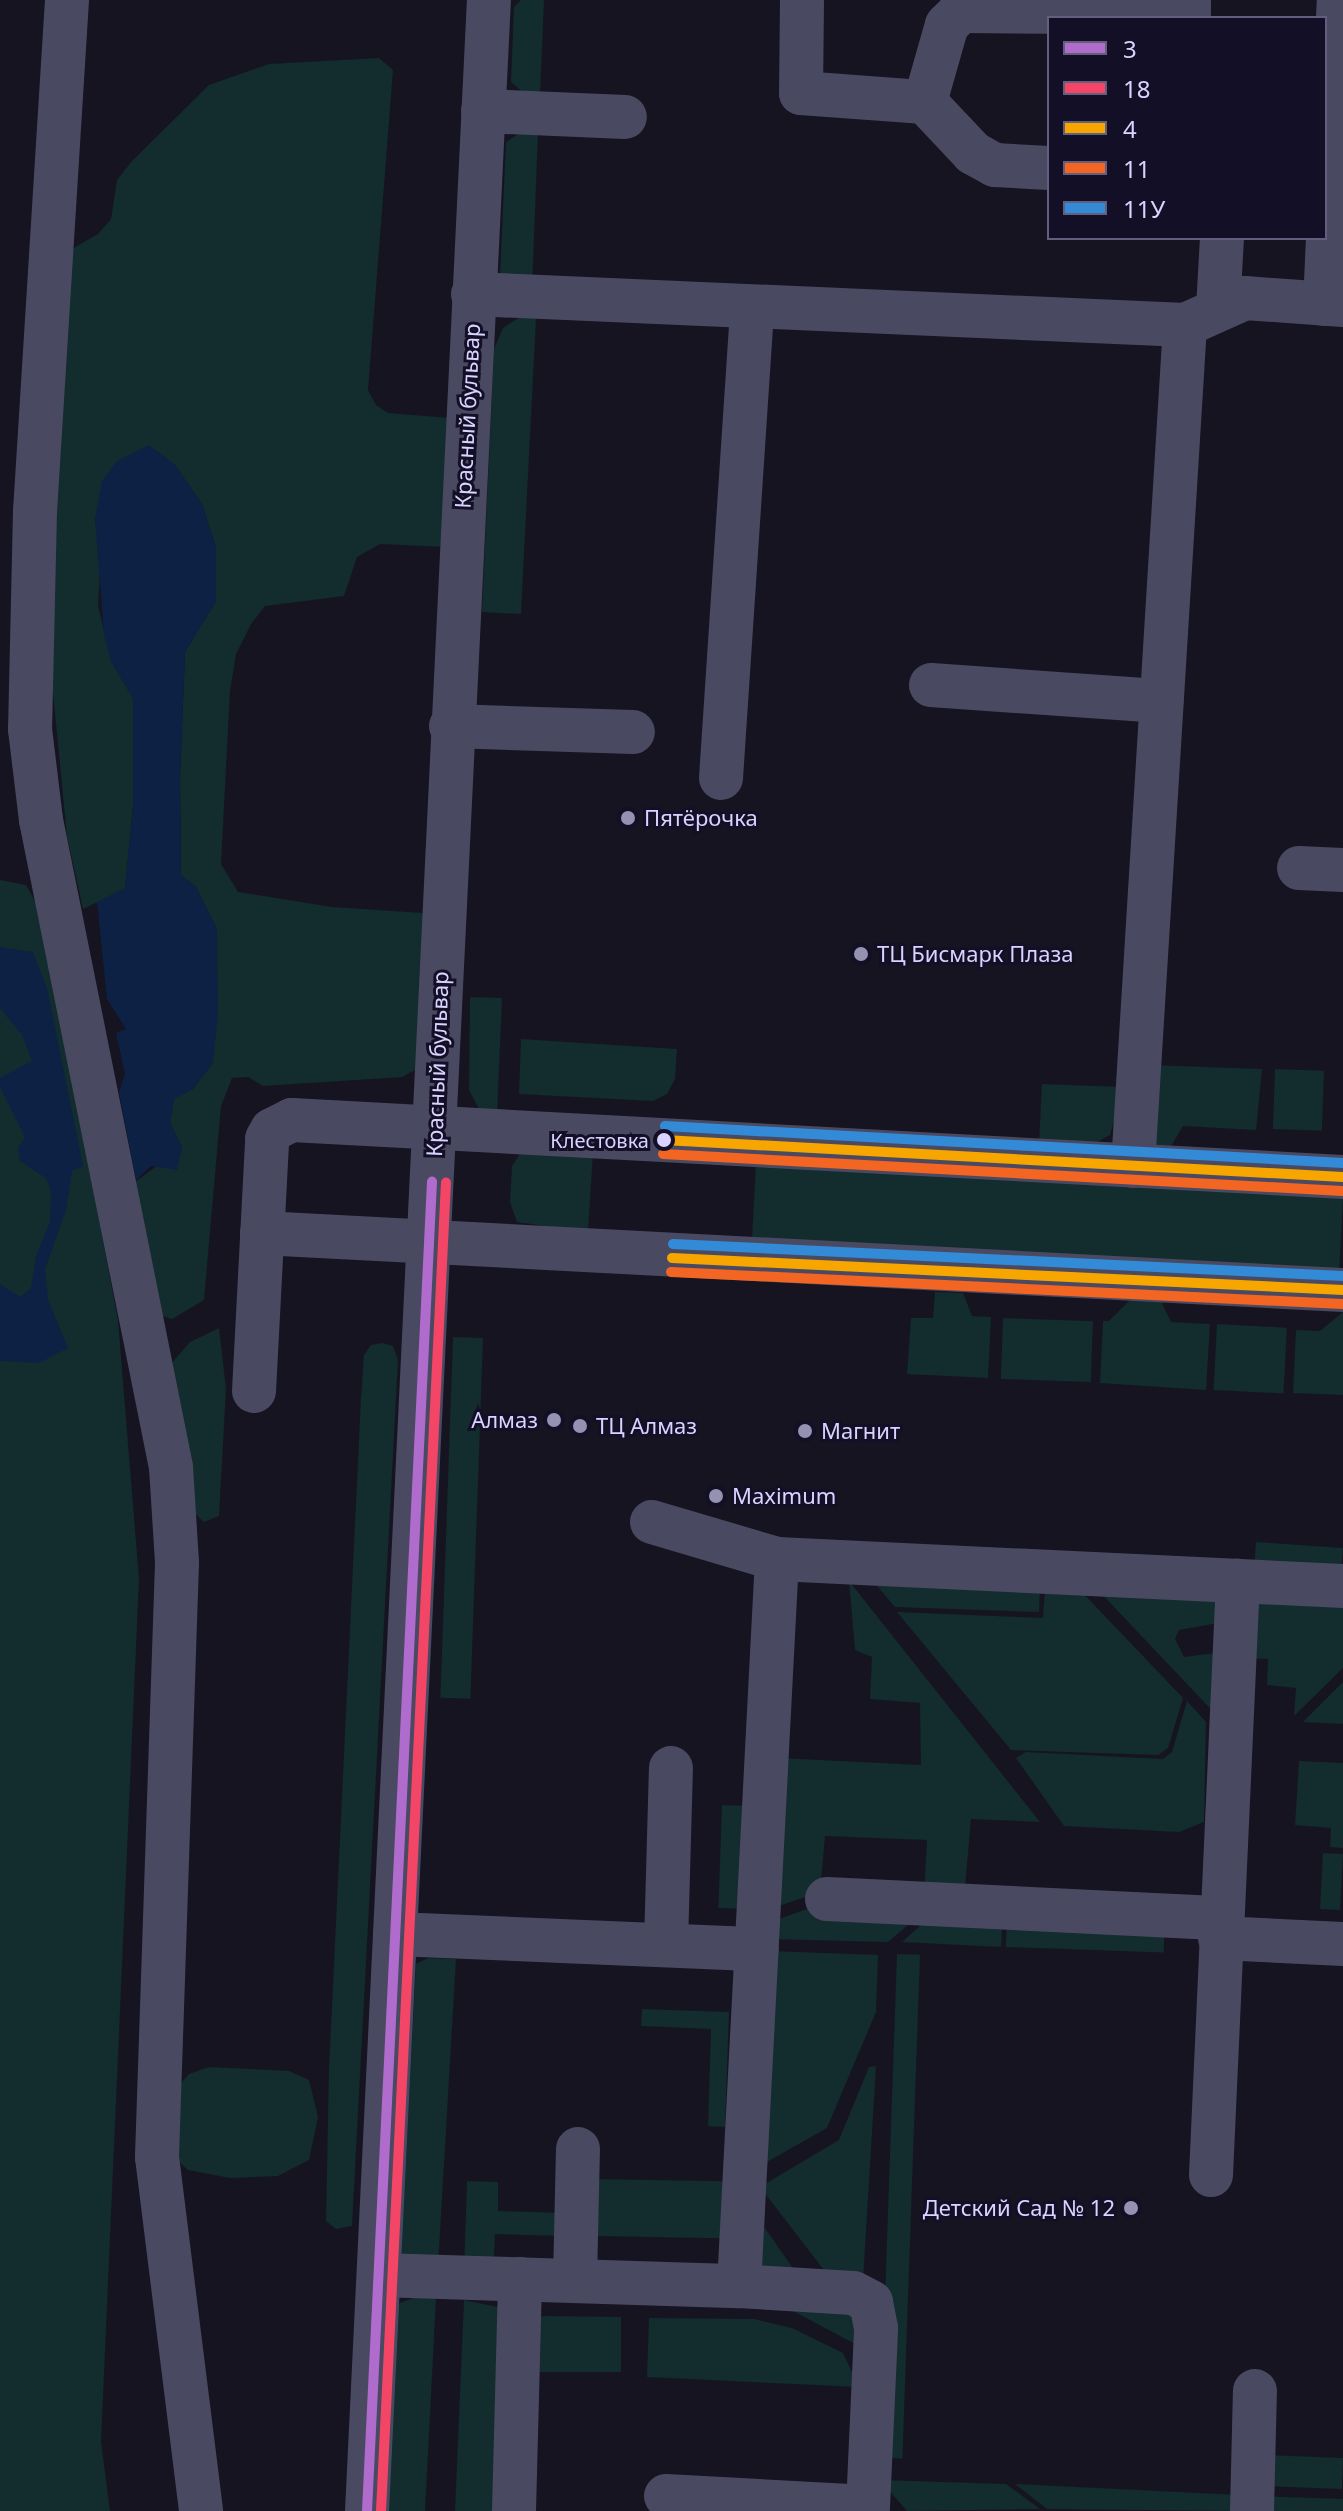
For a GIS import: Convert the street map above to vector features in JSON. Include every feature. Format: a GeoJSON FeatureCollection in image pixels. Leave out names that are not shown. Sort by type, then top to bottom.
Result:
{"type":"FeatureCollection","features":[{"type":"Feature","properties":{"kind":"street"},"geometry":{"type":"LineString","coordinates":[[67,0],[35,511],[30,729],[41,820],[171,1467],[177,1563],[157,2157],[201,2511]]}},
{"type":"Feature","properties":{"kind":"street","name":"Красный бульвар"},"geometry":{"type":"LineString","coordinates":[[367,2511],[430,1242],[451,726],[489,0]]}},
{"type":"Feature","properties":{"kind":"street"},"geometry":{"type":"LineString","coordinates":[[802,0],[801,93],[925,102],[984,159],[995,165],[1047,168]]}},
{"type":"Feature","properties":{"kind":"street"},"geometry":{"type":"LineString","coordinates":[[925,102],[947,25],[961,11],[1189,13],[1189,0]]}},
{"type":"Feature","properties":{"kind":"street"},"geometry":{"type":"LineString","coordinates":[[473,294],[752,308],[1201,317],[1245,298],[1334,305],[1328,181],[1339,0]]}},
{"type":"Feature","properties":{"kind":"street"},"geometry":{"type":"LineString","coordinates":[[483,111],[625,117]]}},
{"type":"Feature","properties":{"kind":"street"},"geometry":{"type":"LineString","coordinates":[[1133,1166],[1161,701],[1201,317],[1221,240]]}},
{"type":"Feature","properties":{"kind":"street"},"geometry":{"type":"LineString","coordinates":[[721,778],[752,308]]}},
{"type":"Feature","properties":{"kind":"street"},"geometry":{"type":"LineString","coordinates":[[931,685],[1161,701]]}},
{"type":"Feature","properties":{"kind":"street"},"geometry":{"type":"LineString","coordinates":[[451,726],[633,732]]}},
{"type":"Feature","properties":{"kind":"street"},"geometry":{"type":"LineString","coordinates":[[1299,868],[1343,870]]}},
{"type":"Feature","properties":{"kind":"street"},"geometry":{"type":"LineString","coordinates":[[254,1391],[267,1139],[282,1123],[434,1127],[1343,1177]]}},
{"type":"Feature","properties":{"kind":"street"},"geometry":{"type":"LineString","coordinates":[[262,1233],[1343,1290]]}},
{"type":"Feature","properties":{"kind":"street"},"geometry":{"type":"LineString","coordinates":[[652,1522],[777,1559],[1343,1586]]}},
{"type":"Feature","properties":{"kind":"street"},"geometry":{"type":"LineString","coordinates":[[739,2286],[777,1559]]}},
{"type":"Feature","properties":{"kind":"street"},"geometry":{"type":"LineString","coordinates":[[1211,2175],[1238,1581]]}},
{"type":"Feature","properties":{"kind":"street"},"geometry":{"type":"LineString","coordinates":[[666,1945],[671,1768]]}},
{"type":"Feature","properties":{"kind":"street"},"geometry":{"type":"LineString","coordinates":[[827,1899],[1220,1928],[1343,1944]]}},
{"type":"Feature","properties":{"kind":"street"},"geometry":{"type":"LineString","coordinates":[[395,1934],[757,1949]]}},
{"type":"Feature","properties":{"kind":"street"},"geometry":{"type":"LineString","coordinates":[[575,2280],[578,2149]]}},
{"type":"Feature","properties":{"kind":"street"},"geometry":{"type":"LineString","coordinates":[[379,2275],[739,2286],[853,2293],[871,2302],[875,2341],[868,2507],[666,2496]]}},
{"type":"Feature","properties":{"kind":"street"},"geometry":{"type":"LineString","coordinates":[[514,2511],[520,2279]]}},
{"type":"Feature","properties":{"kind":"street"},"geometry":{"type":"LineString","coordinates":[[1252,2511],[1255,2391]]}},
{"type":"Feature","properties":{"kind":"green space"},"geometry":{"type":"Polygon","coordinates":[[[521,0],[544,0],[540,94],[524,93],[511,82],[514,7],[521,0]]]}},
{"type":"Feature","properties":{"kind":"green space"},"geometry":{"type":"Polygon","coordinates":[[[379,58],[393,70],[368,390],[376,405],[388,413],[451,418],[445,547],[380,544],[357,557],[344,596],[265,606],[251,624],[236,654],[230,691],[221,864],[238,892],[332,907],[422,913],[427,918],[415,1070],[402,1077],[263,1086],[248,1077],[232,1078],[221,1106],[204,1300],[172,1319],[159,1315],[131,1185],[182,1147],[170,1123],[174,1098],[193,1089],[213,1062],[217,929],[196,887],[181,875],[180,777],[185,652],[216,601],[216,548],[202,504],[174,464],[95,518],[101,556],[98,605],[111,661],[133,698],[133,806],[125,889],[83,909],[67,836],[50,662],[55,474],[72,249],[98,234],[111,219],[117,180],[132,161],[209,85],[269,64],[379,58]]]}},
{"type":"Feature","properties":{"kind":"green space"},"geometry":{"type":"Polygon","coordinates":[[[521,132],[538,132],[532,289],[500,277],[506,142],[521,132]]]}},
{"type":"Feature","properties":{"kind":"green space"},"geometry":{"type":"Polygon","coordinates":[[[536,317],[521,614],[482,612],[494,349],[503,328],[518,318],[536,317]]]}},
{"type":"Feature","properties":{"kind":"green space"},"geometry":{"type":"Polygon","coordinates":[[[0,880],[26,885],[40,910],[118,1320],[139,1579],[101,2442],[110,2511],[0,2511],[0,880]]]}},
{"type":"Feature","properties":{"kind":"green space"},"geometry":{"type":"Polygon","coordinates":[[[470,997],[502,998],[497,1115],[479,1109],[469,1090],[470,997]]]}},
{"type":"Feature","properties":{"kind":"green space"},"geometry":{"type":"Polygon","coordinates":[[[521,1039],[677,1049],[675,1079],[667,1094],[653,1101],[519,1094],[521,1039]]]}},
{"type":"Feature","properties":{"kind":"green space"},"geometry":{"type":"Polygon","coordinates":[[[1149,1065],[1262,1069],[1256,1130],[1183,1126],[1170,1148],[1151,1144],[1149,1065]]]}},
{"type":"Feature","properties":{"kind":"green space"},"geometry":{"type":"Polygon","coordinates":[[[1275,1069],[1324,1071],[1322,1131],[1273,1129],[1275,1069]]]}},
{"type":"Feature","properties":{"kind":"green space"},"geometry":{"type":"Polygon","coordinates":[[[1042,1084],[1123,1087],[1110,1135],[1090,1146],[1039,1144],[1042,1084]]]}},
{"type":"Feature","properties":{"kind":"green space"},"geometry":{"type":"Polygon","coordinates":[[[593,1152],[588,1232],[517,1222],[510,1202],[512,1166],[520,1154],[593,1152]]]}},
{"type":"Feature","properties":{"kind":"green space"},"geometry":{"type":"Polygon","coordinates":[[[756,1163],[1343,1194],[1339,1274],[752,1243],[756,1163]]]}},
{"type":"Feature","properties":{"kind":"green space"},"geometry":{"type":"Polygon","coordinates":[[[935,1292],[963,1293],[972,1316],[991,1317],[988,1378],[907,1374],[911,1318],[933,1318],[935,1292]]]}},
{"type":"Feature","properties":{"kind":"green space"},"geometry":{"type":"Polygon","coordinates":[[[1131,1299],[1161,1301],[1171,1322],[1210,1324],[1206,1390],[1100,1383],[1103,1321],[1109,1321],[1131,1299]]]}},
{"type":"Feature","properties":{"kind":"green space"},"geometry":{"type":"Polygon","coordinates":[[[1343,1312],[1343,1395],[1293,1393],[1296,1330],[1320,1331],[1343,1312]]]}},
{"type":"Feature","properties":{"kind":"green space"},"geometry":{"type":"Polygon","coordinates":[[[1003,1318],[1093,1321],[1091,1382],[1001,1379],[1003,1318]]]}},
{"type":"Feature","properties":{"kind":"green space"},"geometry":{"type":"Polygon","coordinates":[[[1217,1324],[1287,1328],[1283,1394],[1214,1390],[1217,1324]]]}},
{"type":"Feature","properties":{"kind":"green space"},"geometry":{"type":"Polygon","coordinates":[[[219,1328],[226,1389],[219,1516],[204,1522],[191,1510],[170,1365],[190,1342],[219,1328]]]}},
{"type":"Feature","properties":{"kind":"green space"},"geometry":{"type":"Polygon","coordinates":[[[453,1337],[483,1338],[470,1699],[440,1698],[453,1337]]]}},
{"type":"Feature","properties":{"kind":"green space"},"geometry":{"type":"Polygon","coordinates":[[[382,1343],[393,1346],[398,1360],[352,2226],[336,2229],[326,2221],[329,2069],[361,1398],[364,1355],[371,1345],[382,1343]]]}},
{"type":"Feature","properties":{"kind":"green space"},"geometry":{"type":"Polygon","coordinates":[[[1256,1542],[1343,1548],[1341,1578],[1254,1572],[1256,1542]]]}},
{"type":"Feature","properties":{"kind":"green space"},"geometry":{"type":"Polygon","coordinates":[[[849,1581],[1040,1822],[971,1819],[964,1898],[924,1896],[927,1840],[825,1836],[820,1892],[770,1909],[779,1758],[921,1765],[920,1703],[870,1699],[872,1657],[855,1650],[849,1581]]]}},
{"type":"Feature","properties":{"kind":"green space"},"geometry":{"type":"Polygon","coordinates":[[[873,1581],[1040,1589],[1039,1612],[895,1607],[873,1581]]]}},
{"type":"Feature","properties":{"kind":"green space"},"geometry":{"type":"Polygon","coordinates":[[[1045,1589],[1080,1590],[1183,1698],[1168,1748],[1158,1755],[1011,1750],[897,1612],[1043,1618],[1045,1589]]]}},
{"type":"Feature","properties":{"kind":"green space"},"geometry":{"type":"Polygon","coordinates":[[[1099,1591],[1220,1597],[1218,1623],[1179,1630],[1175,1639],[1184,1657],[1223,1652],[1222,1721],[1099,1591]]]}},
{"type":"Feature","properties":{"kind":"green space"},"geometry":{"type":"Polygon","coordinates":[[[1343,1603],[1343,1668],[1294,1716],[1296,1688],[1267,1685],[1268,1659],[1240,1658],[1248,1604],[1343,1603]]]}},
{"type":"Feature","properties":{"kind":"green space"},"geometry":{"type":"Polygon","coordinates":[[[1343,1682],[1343,1724],[1303,1722],[1343,1682]]]}},
{"type":"Feature","properties":{"kind":"green space"},"geometry":{"type":"Polygon","coordinates":[[[1187,1701],[1206,1722],[1204,1822],[1179,1832],[1064,1826],[1016,1758],[1026,1752],[1163,1759],[1172,1752],[1187,1701]]]}},
{"type":"Feature","properties":{"kind":"green space"},"geometry":{"type":"Polygon","coordinates":[[[1299,1761],[1343,1763],[1343,1848],[1330,1847],[1331,1828],[1295,1825],[1299,1761]]]}},
{"type":"Feature","properties":{"kind":"green space"},"geometry":{"type":"Polygon","coordinates":[[[722,1805],[745,1806],[741,1909],[718,1908],[722,1805]]]}},
{"type":"Feature","properties":{"kind":"green space"},"geometry":{"type":"Polygon","coordinates":[[[1323,1853],[1343,1854],[1340,1910],[1320,1909],[1323,1853]]]}},
{"type":"Feature","properties":{"kind":"green space"},"geometry":{"type":"Polygon","coordinates":[[[827,1902],[929,1907],[888,1942],[769,1939],[770,1922],[827,1902]]]}},
{"type":"Feature","properties":{"kind":"green space"},"geometry":{"type":"Polygon","coordinates":[[[940,1908],[1003,1912],[1001,1947],[902,1942],[940,1908]]]}},
{"type":"Feature","properties":{"kind":"green space"},"geometry":{"type":"Polygon","coordinates":[[[1007,1913],[1165,1919],[1164,1952],[1006,1947],[1007,1913]]]}},
{"type":"Feature","properties":{"kind":"green space"},"geometry":{"type":"Polygon","coordinates":[[[770,1951],[878,1955],[876,2012],[827,2128],[758,2167],[770,1951]]]}},
{"type":"Feature","properties":{"kind":"green space"},"geometry":{"type":"Polygon","coordinates":[[[897,1954],[920,1955],[902,2458],[879,2458],[897,1954]]]}},
{"type":"Feature","properties":{"kind":"green space"},"geometry":{"type":"Polygon","coordinates":[[[428,1958],[456,1959],[438,2266],[401,2254],[416,1964],[428,1958]]]}},
{"type":"Feature","properties":{"kind":"green space"},"geometry":{"type":"Polygon","coordinates":[[[642,2009],[729,2012],[725,2127],[708,2126],[711,2029],[641,2026],[642,2009]]]}},
{"type":"Feature","properties":{"kind":"green space"},"geometry":{"type":"Polygon","coordinates":[[[876,2066],[863,2281],[830,2278],[760,2187],[839,2140],[869,2067],[876,2066]]]}},
{"type":"Feature","properties":{"kind":"green space"},"geometry":{"type":"Polygon","coordinates":[[[209,2067],[289,2071],[309,2080],[318,2117],[309,2160],[278,2176],[230,2178],[188,2170],[178,2161],[179,2085],[189,2074],[209,2067]]]}},
{"type":"Feature","properties":{"kind":"green space"},"geometry":{"type":"Polygon","coordinates":[[[594,2179],[723,2181],[722,2238],[593,2236],[594,2179]]]}},
{"type":"Feature","properties":{"kind":"green space"},"geometry":{"type":"Polygon","coordinates":[[[467,2181],[498,2182],[498,2211],[563,2213],[562,2236],[495,2234],[493,2272],[464,2270],[467,2181]]]}},
{"type":"Feature","properties":{"kind":"green space"},"geometry":{"type":"Polygon","coordinates":[[[756,2215],[799,2277],[754,2274],[756,2215]]]}},
{"type":"Feature","properties":{"kind":"green space"},"geometry":{"type":"Polygon","coordinates":[[[759,2293],[852,2299],[857,2345],[759,2293]]]}},
{"type":"Feature","properties":{"kind":"green space"},"geometry":{"type":"Polygon","coordinates":[[[416,2297],[436,2298],[425,2511],[383,2511],[392,2319],[400,2303],[416,2297]]]}},
{"type":"Feature","properties":{"kind":"green space"},"geometry":{"type":"Polygon","coordinates":[[[464,2300],[502,2308],[503,2511],[455,2511],[464,2300]]]}},
{"type":"Feature","properties":{"kind":"green space"},"geometry":{"type":"Polygon","coordinates":[[[544,2316],[621,2317],[621,2372],[526,2372],[532,2319],[544,2316]]]}},
{"type":"Feature","properties":{"kind":"green space"},"geometry":{"type":"Polygon","coordinates":[[[649,2318],[754,2319],[792,2328],[843,2353],[859,2387],[647,2377],[649,2318]]]}},
{"type":"Feature","properties":{"kind":"green space"},"geometry":{"type":"Polygon","coordinates":[[[1260,2455],[1343,2458],[1342,2489],[1259,2486],[1260,2455]]]}},
{"type":"Feature","properties":{"kind":"green space"},"geometry":{"type":"Polygon","coordinates":[[[880,2480],[1006,2484],[1040,2509],[907,2511],[880,2480]]]}},
{"type":"Feature","properties":{"kind":"green space"},"geometry":{"type":"Polygon","coordinates":[[[1015,2484],[1240,2495],[1239,2511],[1047,2509],[1015,2484]]]}},
{"type":"Feature","properties":{"kind":"green space"},"geometry":{"type":"Polygon","coordinates":[[[1257,2496],[1343,2499],[1343,2511],[1257,2511],[1257,2496]]]}},
{"type":"Feature","properties":{"kind":"water"},"geometry":{"type":"Polygon","coordinates":[[[149,445],[174,464],[202,504],[216,548],[216,601],[185,652],[180,777],[181,875],[196,887],[217,929],[218,1013],[213,1062],[193,1089],[174,1099],[170,1123],[182,1147],[177,1170],[151,1166],[136,1180],[119,1092],[125,1074],[116,1033],[126,1029],[107,999],[97,902],[125,888],[133,806],[133,698],[111,661],[104,635],[95,518],[102,481],[117,461],[149,445]]]}},
{"type":"Feature","properties":{"kind":"water"},"geometry":{"type":"Polygon","coordinates":[[[0,947],[33,952],[47,988],[83,1166],[72,1171],[66,1210],[45,1269],[48,1300],[68,1348],[39,1363],[0,1361],[0,1284],[20,1297],[31,1288],[36,1256],[50,1222],[51,1191],[46,1178],[20,1161],[18,1148],[25,1137],[0,1087],[0,1078],[32,1061],[22,1035],[0,1008],[0,947]]]}},
{"type":"Feature","properties":{"kind":"transit line","name":"11У"},"geometry":{"type":"LineString","coordinates":[[665,1126],[1343,1163]]}},
{"type":"Feature","properties":{"kind":"transit line","name":"4"},"geometry":{"type":"LineString","coordinates":[[664,1140],[1343,1177]]}},
{"type":"Feature","properties":{"kind":"transit line","name":"11"},"geometry":{"type":"LineString","coordinates":[[663,1154],[1342,1191]]}},
{"type":"Feature","properties":{"kind":"transit line","name":"3"},"geometry":{"type":"LineString","coordinates":[[367,2511],[432,1182]]}},
{"type":"Feature","properties":{"kind":"transit line","name":"18"},"geometry":{"type":"LineString","coordinates":[[381,2511],[446,1183]]}},
{"type":"Feature","properties":{"kind":"transit line","name":"11У"},"geometry":{"type":"LineString","coordinates":[[673,1244],[1343,1276]]}},
{"type":"Feature","properties":{"kind":"transit line","name":"4"},"geometry":{"type":"LineString","coordinates":[[672,1258],[1343,1290]]}},
{"type":"Feature","properties":{"kind":"transit line","name":"11"},"geometry":{"type":"LineString","coordinates":[[671,1272],[1342,1304]]}},
{"type":"Feature","properties":{"kind":"place","name":"Пятёрочка"},"geometry":{"type":"Point","coordinates":[628,818]}},
{"type":"Feature","properties":{"kind":"place","name":"ТЦ Бисмарк Плаза"},"geometry":{"type":"Point","coordinates":[861,954]}},
{"type":"Feature","properties":{"kind":"place","name":"Клестовка"},"geometry":{"type":"Point","coordinates":[664,1140]}},
{"type":"Feature","properties":{"kind":"place","name":"Алмаз"},"geometry":{"type":"Point","coordinates":[554,1420]}},
{"type":"Feature","properties":{"kind":"place","name":"ТЦ Алмаз"},"geometry":{"type":"Point","coordinates":[580,1426]}},
{"type":"Feature","properties":{"kind":"place","name":"Магнит"},"geometry":{"type":"Point","coordinates":[805,1431]}},
{"type":"Feature","properties":{"kind":"place","name":"Maximum"},"geometry":{"type":"Point","coordinates":[716,1496]}},
{"type":"Feature","properties":{"kind":"place","name":"Детский Сад № 12"},"geometry":{"type":"Point","coordinates":[1131,2208]}}]}
